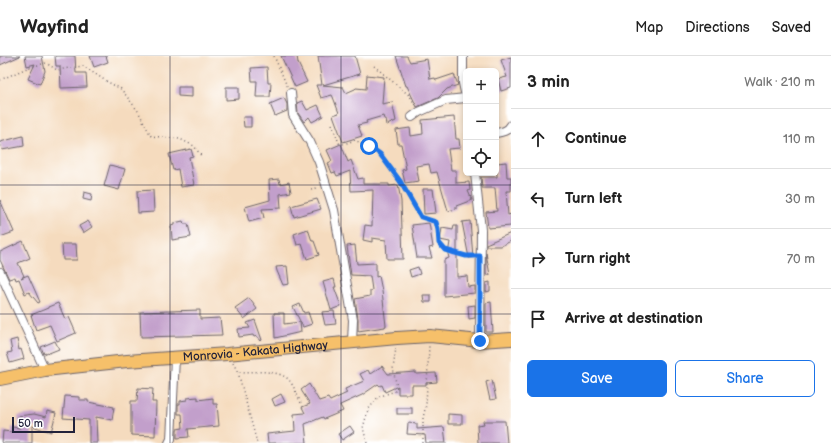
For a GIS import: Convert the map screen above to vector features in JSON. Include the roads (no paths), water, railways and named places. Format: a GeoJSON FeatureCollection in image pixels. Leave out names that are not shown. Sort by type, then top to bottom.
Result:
{"type":"FeatureCollection","features":[{"type":"Feature","properties":{"kind":"highway","name":"Monrovia - Kakata Highway"},"geometry":{"type":"LineString","coordinates":[[0,379],[45,370],[127,361],[227,354],[397,338],[430,336],[480,341],[511,339]]}},
{"type":"Feature","properties":{"kind":"street"},"geometry":{"type":"LineString","coordinates":[[463,56],[463,68]]}},
{"type":"Feature","properties":{"kind":"street"},"geometry":{"type":"LineString","coordinates":[[291,93],[293,115],[310,142],[319,162],[334,210],[353,320],[352,342]]}},
{"type":"Feature","properties":{"kind":"street"},"geometry":{"type":"LineString","coordinates":[[412,116],[446,100],[463,97]]}},
{"type":"Feature","properties":{"kind":"street"},"geometry":{"type":"LineString","coordinates":[[499,132],[509,128],[511,125]]}},
{"type":"Feature","properties":{"kind":"street"},"geometry":{"type":"LineString","coordinates":[[475,176],[481,230],[480,341]]}},
{"type":"Feature","properties":{"kind":"street"},"geometry":{"type":"LineString","coordinates":[[0,272],[45,370]]}},
{"type":"Feature","properties":{"kind":"street"},"geometry":{"type":"LineString","coordinates":[[170,443],[175,358]]}}]}
